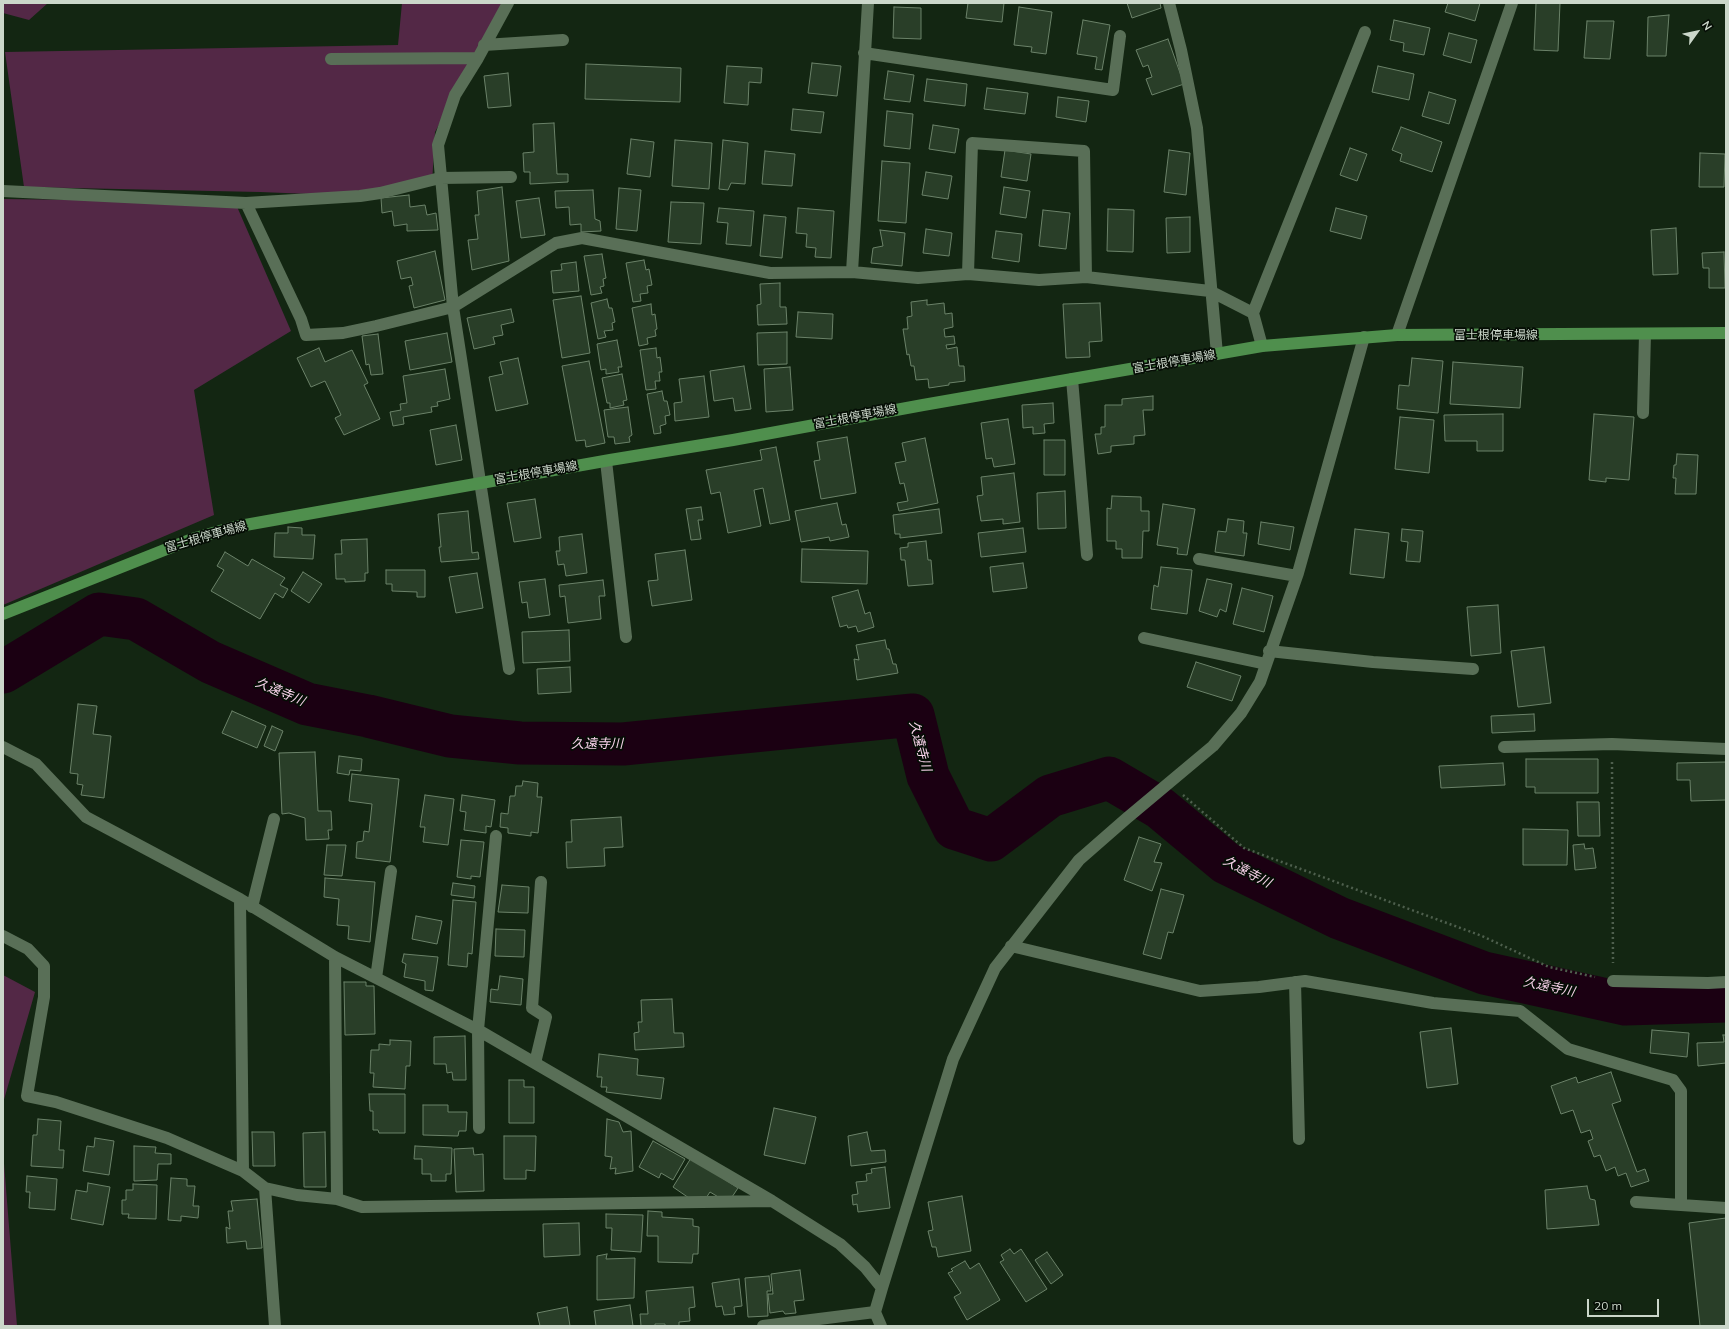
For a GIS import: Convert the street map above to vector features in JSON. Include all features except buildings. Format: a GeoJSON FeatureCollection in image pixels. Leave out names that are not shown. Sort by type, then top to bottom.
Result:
{"type":"FeatureCollection","features":[{"type":"Feature","properties":{"kind":"main road","name":"富士根停車場線"},"geometry":{"type":"LineString","coordinates":[[3,614],[192,539],[234,527],[1262,346],[1397,335],[1726,333]]}},
{"type":"Feature","properties":{"kind":"street"},"geometry":{"type":"LineString","coordinates":[[508,3],[478,58],[455,95],[438,145],[453,307],[509,669]]}},
{"type":"Feature","properties":{"kind":"street"},"geometry":{"type":"LineString","coordinates":[[852,272],[868,3]]}},
{"type":"Feature","properties":{"kind":"street"},"geometry":{"type":"LineString","coordinates":[[1169,3],[1181,50],[1197,128],[1210,291],[1217,354]]}},
{"type":"Feature","properties":{"kind":"street"},"geometry":{"type":"LineString","coordinates":[[1397,335],[1512,3]]}},
{"type":"Feature","properties":{"kind":"street"},"geometry":{"type":"LineString","coordinates":[[1262,346],[1253,313],[1365,32]]}},
{"type":"Feature","properties":{"kind":"street"},"geometry":{"type":"LineString","coordinates":[[864,53],[1113,90],[1120,36]]}},
{"type":"Feature","properties":{"kind":"street"},"geometry":{"type":"LineString","coordinates":[[484,45],[563,40]]}},
{"type":"Feature","properties":{"kind":"street"},"geometry":{"type":"LineString","coordinates":[[331,59],[478,58]]}},
{"type":"Feature","properties":{"kind":"street"},"geometry":{"type":"LineString","coordinates":[[968,274],[972,143],[1084,151],[1086,277]]}},
{"type":"Feature","properties":{"kind":"street"},"geometry":{"type":"LineString","coordinates":[[3,191],[246,203],[360,196],[380,193],[440,178],[511,177]]}},
{"type":"Feature","properties":{"kind":"street"},"geometry":{"type":"LineString","coordinates":[[246,203],[302,319],[306,335],[342,333],[453,307],[556,242],[582,238],[770,273],[852,272],[918,278],[968,274],[1039,280],[1086,277],[1210,291],[1253,313]]}},
{"type":"Feature","properties":{"kind":"street"},"geometry":{"type":"LineString","coordinates":[[1643,413],[1645,334]]}},
{"type":"Feature","properties":{"kind":"street"},"geometry":{"type":"LineString","coordinates":[[881,1326],[875,1312],[952,1059],[995,968],[1010,946],[1079,860],[1213,746],[1241,713],[1260,682],[1297,576],[1364,337]]}},
{"type":"Feature","properties":{"kind":"street"},"geometry":{"type":"LineString","coordinates":[[1072,379],[1087,555]]}},
{"type":"Feature","properties":{"kind":"street"},"geometry":{"type":"LineString","coordinates":[[606,461],[626,637]]}},
{"type":"Feature","properties":{"kind":"street"},"geometry":{"type":"LineString","coordinates":[[1199,559],[1297,576]]}},
{"type":"Feature","properties":{"kind":"street"},"geometry":{"type":"LineString","coordinates":[[1144,638],[1266,664]]}},
{"type":"Feature","properties":{"kind":"street"},"geometry":{"type":"LineString","coordinates":[[1270,651],[1373,662],[1473,669]]}},
{"type":"Feature","properties":{"kind":"street"},"geometry":{"type":"LineString","coordinates":[[1504,747],[1612,744],[1726,749]]}},
{"type":"Feature","properties":{"kind":"street"},"geometry":{"type":"LineString","coordinates":[[3,747],[36,764],[86,817],[240,899],[335,957],[478,1030],[772,1201],[840,1244],[865,1267],[882,1288]]}},
{"type":"Feature","properties":{"kind":"street"},"geometry":{"type":"LineString","coordinates":[[252,907],[274,819]]}},
{"type":"Feature","properties":{"kind":"street"},"geometry":{"type":"LineString","coordinates":[[479,1128],[478,1030],[496,836]]}},
{"type":"Feature","properties":{"kind":"street"},"geometry":{"type":"LineString","coordinates":[[376,978],[390,871]]}},
{"type":"Feature","properties":{"kind":"street"},"geometry":{"type":"LineString","coordinates":[[535,1063],[546,1017],[532,1008],[541,882]]}},
{"type":"Feature","properties":{"kind":"street"},"geometry":{"type":"LineString","coordinates":[[240,899],[242,1170]]}},
{"type":"Feature","properties":{"kind":"street"},"geometry":{"type":"LineString","coordinates":[[3,936],[28,949],[44,966],[44,997],[27,1096],[56,1102],[168,1138],[242,1170],[265,1188],[297,1195],[337,1199],[362,1207],[772,1201]]}},
{"type":"Feature","properties":{"kind":"street"},"geometry":{"type":"LineString","coordinates":[[1010,946],[1200,991],[1259,988],[1305,981],[1433,1003],[1520,1011],[1568,1049],[1673,1080],[1681,1091],[1681,1205]]}},
{"type":"Feature","properties":{"kind":"street"},"geometry":{"type":"LineString","coordinates":[[335,957],[337,1199]]}},
{"type":"Feature","properties":{"kind":"street"},"geometry":{"type":"LineString","coordinates":[[1613,981],[1708,984],[1726,982]]}},
{"type":"Feature","properties":{"kind":"street"},"geometry":{"type":"LineString","coordinates":[[1295,982],[1299,1139]]}},
{"type":"Feature","properties":{"kind":"street"},"geometry":{"type":"LineString","coordinates":[[265,1188],[276,1326]]}},
{"type":"Feature","properties":{"kind":"street"},"geometry":{"type":"LineString","coordinates":[[1636,1202],[1726,1208]]}},
{"type":"Feature","properties":{"kind":"street"},"geometry":{"type":"LineString","coordinates":[[763,1326],[875,1312]]}},
{"type":"Feature","properties":{"kind":"path"},"geometry":{"type":"LineString","coordinates":[[1169,783],[1244,848],[1482,936],[1549,967],[1613,981],[1612,744]]}},
{"type":"Feature","properties":{"kind":"shaded area"},"geometry":{"type":"Polygon","coordinates":[[[3,3],[48,3],[29,20],[3,13],[3,3]]]}},
{"type":"Feature","properties":{"kind":"shaded area"},"geometry":{"type":"Polygon","coordinates":[[[402,3],[504,3],[435,132],[432,184],[360,196],[260,192],[24,187],[5,52],[398,45],[402,3]]]}},
{"type":"Feature","properties":{"kind":"shaded area"},"geometry":{"type":"Polygon","coordinates":[[[3,199],[235,202],[291,331],[194,390],[214,515],[3,605],[3,199]]]}},
{"type":"Feature","properties":{"kind":"shaded area"},"geometry":{"type":"Polygon","coordinates":[[[3,975],[35,992],[3,1103],[3,975]]]}},
{"type":"Feature","properties":{"kind":"shaded area"},"geometry":{"type":"Polygon","coordinates":[[[3,1151],[17,1326],[3,1326],[3,1151]]]}},
{"type":"Feature","properties":{"kind":"waterway","name":"久遠寺川"},"geometry":{"type":"LineString","coordinates":[[3,672],[99,614],[136,619],[210,662],[307,704],[368,716],[450,736],[520,743],[623,744],[913,715],[928,776],[954,828],[991,840],[1050,796],[1109,778],[1160,808],[1226,863],[1339,918],[1484,973],[1625,1004],[1726,1001]]}}]}
